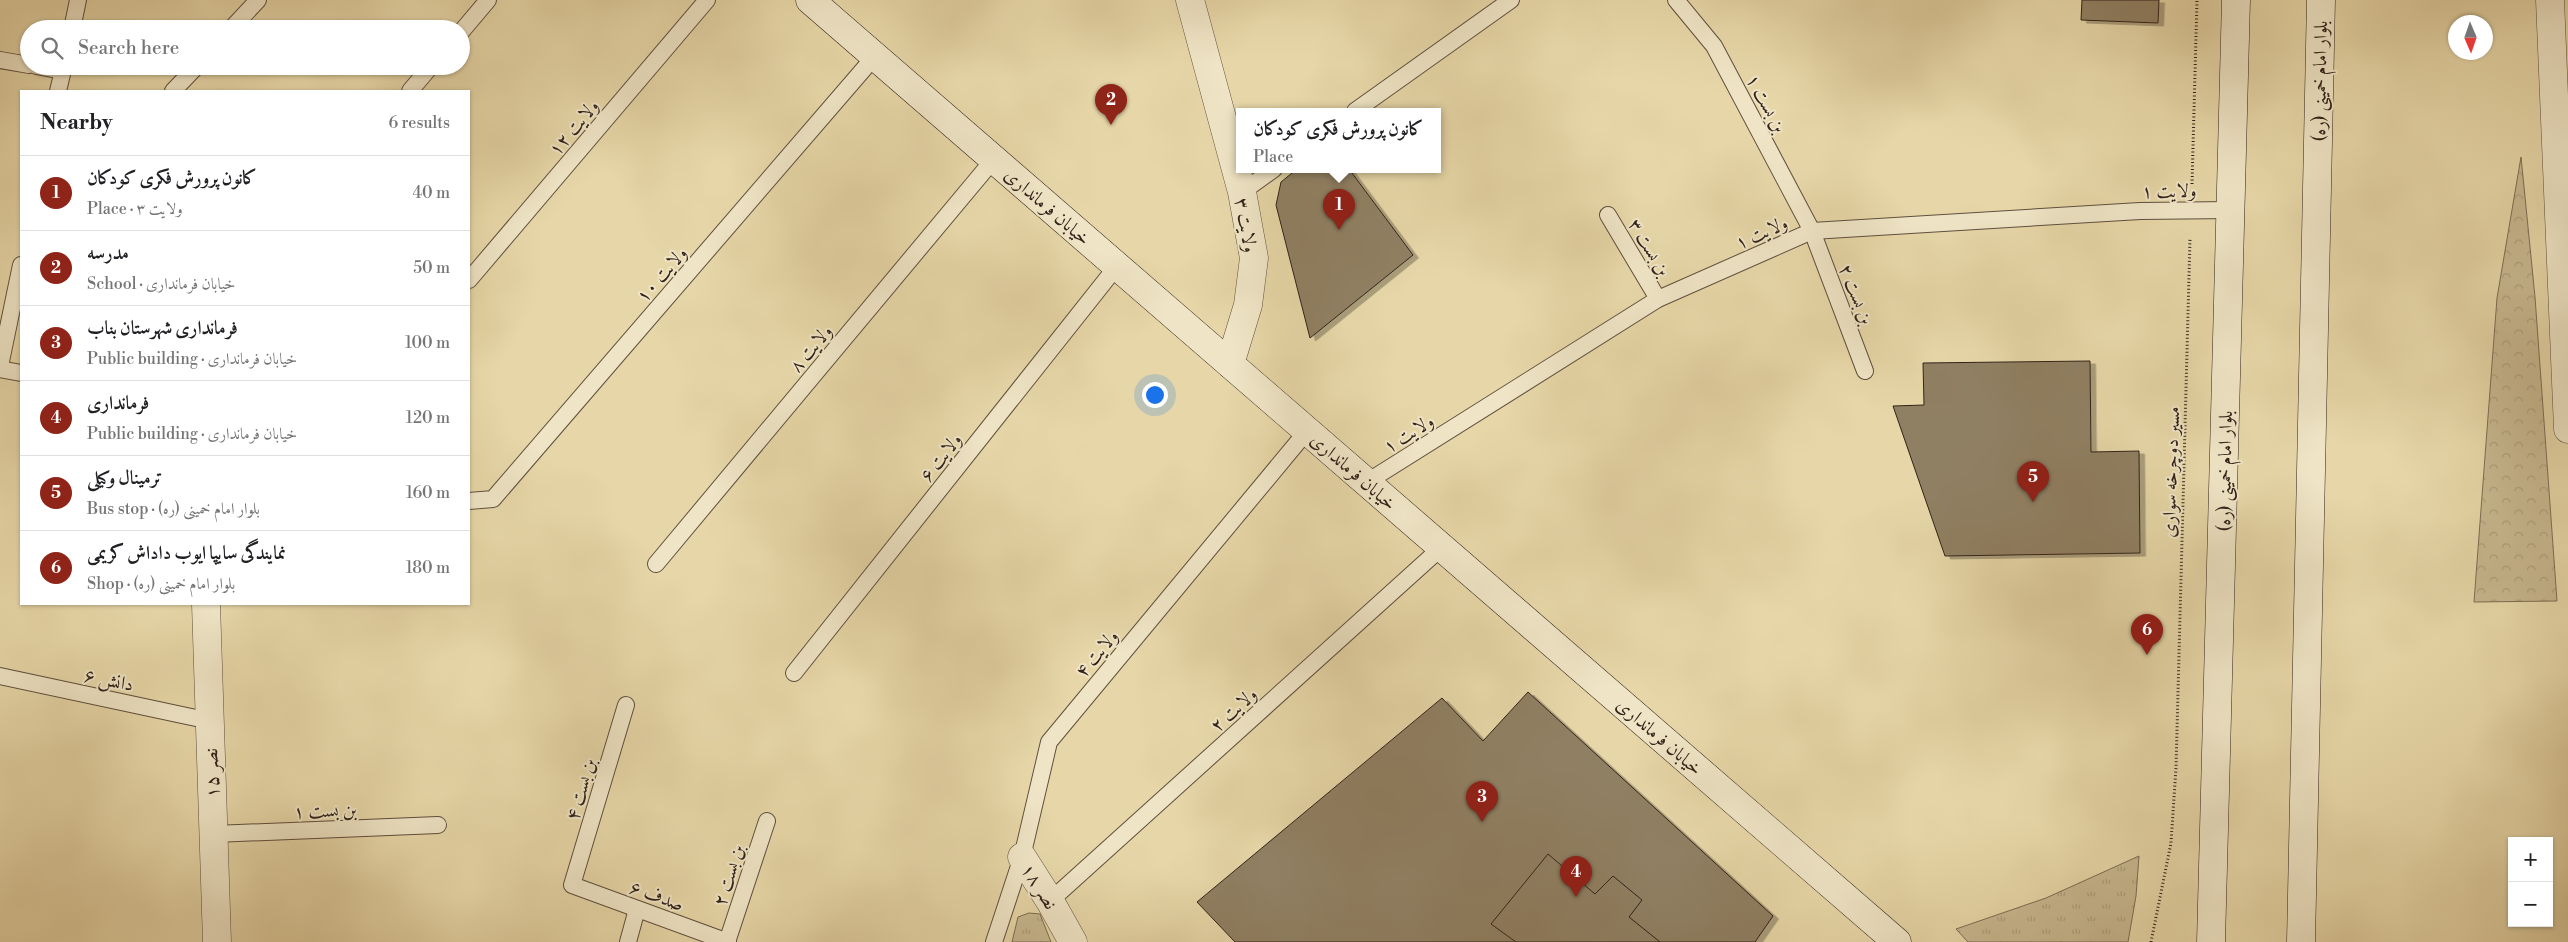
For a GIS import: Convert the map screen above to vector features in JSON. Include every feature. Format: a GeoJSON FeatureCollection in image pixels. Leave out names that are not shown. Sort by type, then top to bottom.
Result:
{"type":"FeatureCollection","features":[{"type":"Feature","properties":{"kind":"main road","name":"خیابان فرمانداری"},"geometry":{"type":"LineString","coordinates":[[810,0],[1897,942]]}},
{"type":"Feature","properties":{"kind":"main road","name":"ولایت ۳"},"geometry":{"type":"LineString","coordinates":[[1190,0],[1236,170]]}},
{"type":"Feature","properties":{"kind":"main road","name":"بلوار امام خمینی (ره)"},"geometry":{"type":"LineString","coordinates":[[2207,935],[2231,210],[2236,0]]}},
{"type":"Feature","properties":{"kind":"main road","name":"بلوار امام خمینی (ره)"},"geometry":{"type":"LineString","coordinates":[[2300,942],[2321,0]]}},
{"type":"Feature","properties":{"kind":"main road"},"geometry":{"type":"LineString","coordinates":[[2550,0],[2560,85],[2568,418]]}},
{"type":"Feature","properties":{"kind":"main road","name":"ولایت ۳"},"geometry":{"type":"LineString","coordinates":[[1230,364],[1248,305],[1254,265],[1242,192],[1237,173]]}},
{"type":"Feature","properties":{"kind":"main road","name":"نصر ۱۵"},"geometry":{"type":"LineString","coordinates":[[206,605],[217,942]]}},
{"type":"Feature","properties":{"kind":"main road","name":"نصر ۱۸"},"geometry":{"type":"LineString","coordinates":[[1022,856],[1050,901],[1072,942]]}},
{"type":"Feature","properties":{"kind":"lane"},"geometry":{"type":"LineString","coordinates":[[74,20],[78,0]]}},
{"type":"Feature","properties":{"kind":"lane"},"geometry":{"type":"LineString","coordinates":[[239,20],[258,0]]}},
{"type":"Feature","properties":{"kind":"lane"},"geometry":{"type":"LineString","coordinates":[[470,21],[488,0]]}},
{"type":"Feature","properties":{"kind":"lane","name":"ولایت ۱۲"},"geometry":{"type":"LineString","coordinates":[[470,279],[707,0]]}},
{"type":"Feature","properties":{"kind":"lane"},"geometry":{"type":"LineString","coordinates":[[1359,108],[1511,0]]}},
{"type":"Feature","properties":{"kind":"lane","name":"بن بست ۱"},"geometry":{"type":"LineString","coordinates":[[1676,0],[1714,46],[1812,231]]}},
{"type":"Feature","properties":{"kind":"lane","name":"ولایت ۱۰"},"geometry":{"type":"LineString","coordinates":[[470,500],[493,499],[875,56]]}},
{"type":"Feature","properties":{"kind":"lane"},"geometry":{"type":"LineString","coordinates":[[0,60],[20,63]]}},
{"type":"Feature","properties":{"kind":"lane"},"geometry":{"type":"LineString","coordinates":[[58,90],[62,75]]}},
{"type":"Feature","properties":{"kind":"lane"},"geometry":{"type":"LineString","coordinates":[[174,90],[188,75]]}},
{"type":"Feature","properties":{"kind":"lane"},"geometry":{"type":"LineString","coordinates":[[411,90],[423,75]]}},
{"type":"Feature","properties":{"kind":"lane","name":"ولایت ۸"},"geometry":{"type":"LineString","coordinates":[[656,564],[994,159]]}},
{"type":"Feature","properties":{"kind":"lane"},"geometry":{"type":"LineString","coordinates":[[1242,192],[1268,173]]}},
{"type":"Feature","properties":{"kind":"lane","name":"ولایت ۱"},"geometry":{"type":"LineString","coordinates":[[1367,482],[1658,299],[1812,231],[2191,209],[2231,210]]}},
{"type":"Feature","properties":{"kind":"lane","name":"بن بست ۳"},"geometry":{"type":"LineString","coordinates":[[1608,215],[1658,299]]}},
{"type":"Feature","properties":{"kind":"lane","name":"بن بست ۲"},"geometry":{"type":"LineString","coordinates":[[1812,231],[1865,371]]}},
{"type":"Feature","properties":{"kind":"lane","name":"ولایت ۶"},"geometry":{"type":"LineString","coordinates":[[794,673],[1117,266]]}},
{"type":"Feature","properties":{"kind":"lane"},"geometry":{"type":"LineString","coordinates":[[20,269],[0,368],[20,373]]}},
{"type":"Feature","properties":{"kind":"lane","name":"ولایت ۴"},"geometry":{"type":"LineString","coordinates":[[994,942],[1022,856],[1049,742],[1307,431]]}},
{"type":"Feature","properties":{"kind":"lane","name":"ولایت ۲"},"geometry":{"type":"LineString","coordinates":[[1050,901],[1442,547]]}},
{"type":"Feature","properties":{"kind":"lane","name":"دانش ۶"},"geometry":{"type":"LineString","coordinates":[[0,676],[210,721]]}},
{"type":"Feature","properties":{"kind":"lane","name":"بن بست ۴"},"geometry":{"type":"LineString","coordinates":[[572,885],[626,705]]}},
{"type":"Feature","properties":{"kind":"lane","name":"بن بست ۲"},"geometry":{"type":"LineString","coordinates":[[727,942],[767,821]]}},
{"type":"Feature","properties":{"kind":"lane","name":"بن بست ۱"},"geometry":{"type":"LineString","coordinates":[[214,834],[438,826]]}},
{"type":"Feature","properties":{"kind":"lane","name":"صدف ۶"},"geometry":{"type":"LineString","coordinates":[[572,885],[727,942]]}},
{"type":"Feature","properties":{"kind":"lane"},"geometry":{"type":"LineString","coordinates":[[628,942],[637,909]]}},
{"type":"Feature","properties":{"kind":"path","name":"مسیر دوچرخه سواری"},"geometry":{"type":"LineString","coordinates":[[2151,942],[2171,843],[2176,768],[2197,0]]}},
{"type":"Feature","properties":{"kind":"green space"},"geometry":{"type":"Polygon","coordinates":[[[2521,157],[2535,297],[2557,601],[2474,602],[2497,298],[2521,157]]]}},
{"type":"Feature","properties":{"kind":"green space"},"geometry":{"type":"Polygon","coordinates":[[[2139,856],[2136,896],[2128,942],[1968,942],[1956,929],[2046,898],[2139,856]]]}},
{"type":"Feature","properties":{"kind":"green space"},"geometry":{"type":"Polygon","coordinates":[[[1029,913],[1040,914],[1051,942],[1012,942],[1018,917],[1029,913]]]}},
{"type":"Feature","properties":{"kind":"building"},"geometry":{"type":"Polygon","coordinates":[[[2082,0],[2159,0],[2158,23],[2081,20],[2082,0]]]}},
{"type":"Feature","properties":{"kind":"building"},"geometry":{"type":"Polygon","coordinates":[[[1292,173],[1352,173],[1413,255],[1310,338],[1276,205],[1281,182],[1292,173]]]}},
{"type":"Feature","properties":{"kind":"building"},"geometry":{"type":"Polygon","coordinates":[[[2090,361],[2091,452],[2139,451],[2140,553],[1945,556],[1893,406],[1924,405],[1923,363],[2090,361]]]}},
{"type":"Feature","properties":{"kind":"building"},"geometry":{"type":"Polygon","coordinates":[[[1528,692],[1773,916],[1755,942],[1235,942],[1197,902],[1442,698],[1483,741],[1528,692]]]}},
{"type":"Feature","properties":{"kind":"building"},"geometry":{"type":"Polygon","coordinates":[[[1548,854],[1595,894],[1613,876],[1642,900],[1629,917],[1660,942],[1516,942],[1491,924],[1548,854]]]}},
{"type":"Feature","properties":{"kind":"place","name":"مدرسه"},"geometry":{"type":"Point","coordinates":[1111,125]}},
{"type":"Feature","properties":{"kind":"place","name":"کانون پرورش فکری کودکان"},"geometry":{"type":"Point","coordinates":[1339,230]}},
{"type":"Feature","properties":{"kind":"place","name":"ترمینال وکیلی"},"geometry":{"type":"Point","coordinates":[2033,502]}},
{"type":"Feature","properties":{"kind":"place","name":"نمایندگی سایپا ایوب داداش کریمی"},"geometry":{"type":"Point","coordinates":[2147,655]}},
{"type":"Feature","properties":{"kind":"place","name":"فرمانداری شهرستان بناب"},"geometry":{"type":"Point","coordinates":[1482,822]}},
{"type":"Feature","properties":{"kind":"place","name":"فرمانداری"},"geometry":{"type":"Point","coordinates":[1576,897]}}]}
